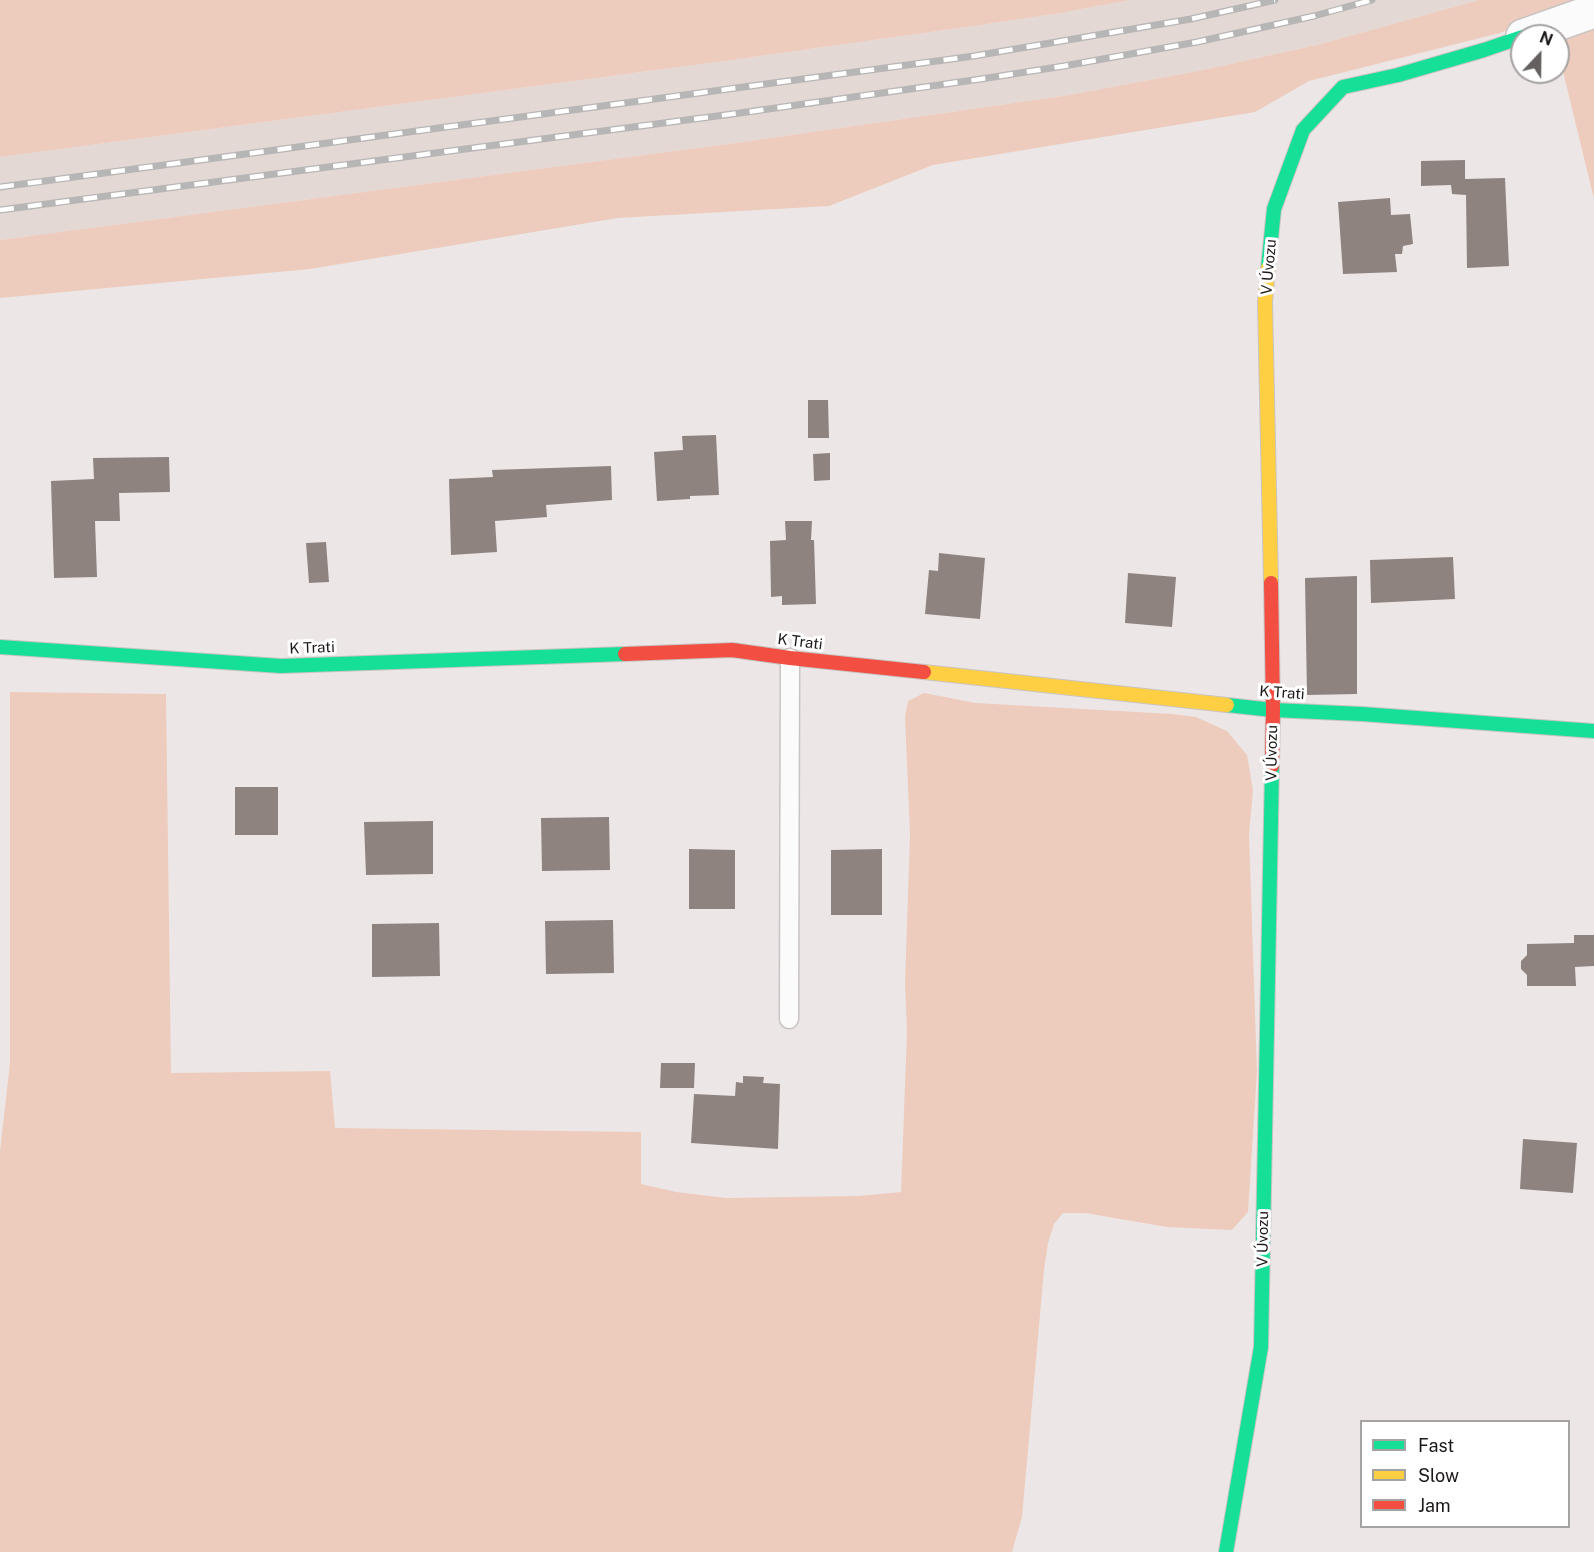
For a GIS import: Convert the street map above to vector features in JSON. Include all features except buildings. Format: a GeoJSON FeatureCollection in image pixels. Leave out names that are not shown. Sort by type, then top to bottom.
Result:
{"type":"FeatureCollection","features":[{"type":"Feature","properties":{"kind":"street","name":"V Úvozu"},"geometry":{"type":"LineString","coordinates":[[1557,24],[1594,11]]}},
{"type":"Feature","properties":{"kind":"street","name":"V Úvozu"},"geometry":{"type":"LineString","coordinates":[[1226,1552],[1261,1347],[1273,710],[1265,302],[1274,209],[1303,130],[1343,87],[1398,75],[1510,41]]}},
{"type":"Feature","properties":{"kind":"street","name":"K Trati"},"geometry":{"type":"LineString","coordinates":[[0,647],[281,666],[732,650],[1273,710],[1362,714],[1594,731]]}},
{"type":"Feature","properties":{"kind":"lane"},"geometry":{"type":"LineString","coordinates":[[789,1019],[790,658]]}},
{"type":"Feature","properties":{"kind":"shaded area"},"geometry":{"type":"Polygon","coordinates":[[[0,0],[1130,0],[1055,14],[732,60],[0,157],[0,0]]]}},
{"type":"Feature","properties":{"kind":"shaded area"},"geometry":{"type":"Polygon","coordinates":[[[1130,0],[1479,0],[1321,44],[1203,70],[1069,95],[743,142],[0,240],[0,157],[732,60],[1055,14],[1130,0]]]}},
{"type":"Feature","properties":{"kind":"shaded area"},"geometry":{"type":"Polygon","coordinates":[[[1479,0],[1593,0],[1525,24],[1510,24],[1510,29],[1500,33],[1309,81],[1255,112],[933,165],[829,206],[618,218],[310,269],[0,298],[0,240],[743,142],[1069,95],[1203,70],[1321,44],[1479,0]]]}},
{"type":"Feature","properties":{"kind":"shaded area"},"geometry":{"type":"Polygon","coordinates":[[[1594,29],[1594,199],[1566,84],[1570,84],[1570,36],[1594,29]]]}},
{"type":"Feature","properties":{"kind":"shaded area"},"geometry":{"type":"Polygon","coordinates":[[[10,692],[166,694],[171,1073],[330,1071],[335,1128],[641,1132],[641,1184],[676,1192],[726,1198],[858,1196],[901,1192],[907,1032],[905,984],[910,834],[905,717],[908,701],[924,693],[976,703],[1196,717],[1227,731],[1247,755],[1253,790],[1249,834],[1257,1072],[1248,1212],[1232,1230],[1167,1227],[1085,1213],[1063,1213],[1054,1224],[1048,1243],[1044,1270],[1022,1517],[1012,1552],[0,1552],[0,1151],[10,1063],[10,692]]]}},
{"type":"Feature","properties":{"kind":"railway"},"geometry":{"type":"LineString","coordinates":[[0,187],[974,56],[1191,19],[1275,0]]}},
{"type":"Feature","properties":{"kind":"railway"},"geometry":{"type":"LineString","coordinates":[[0,210],[740,113],[981,79],[1197,42],[1314,16],[1372,0]]}},
{"type":"Feature","properties":{"kind":"traffic: fast"},"geometry":{"type":"LineString","coordinates":[[1268,268],[1274,209],[1303,130],[1343,87],[1398,75],[1510,41]]}},
{"type":"Feature","properties":{"kind":"traffic: fast"},"geometry":{"type":"LineString","coordinates":[[0,647],[281,666],[625,654]]}},
{"type":"Feature","properties":{"kind":"traffic: fast"},"geometry":{"type":"LineString","coordinates":[[1227,705],[1594,731]]}},
{"type":"Feature","properties":{"kind":"traffic: fast"},"geometry":{"type":"LineString","coordinates":[[1226,1552],[1261,1347],[1272,766]]}},
{"type":"Feature","properties":{"kind":"traffic: slow"},"geometry":{"type":"LineString","coordinates":[[1268,268],[1265,302],[1271,583]]}},
{"type":"Feature","properties":{"kind":"traffic: slow"},"geometry":{"type":"LineString","coordinates":[[924,672],[1227,705]]}},
{"type":"Feature","properties":{"kind":"traffic: jam"},"geometry":{"type":"LineString","coordinates":[[1271,583],[1272,766]]}},
{"type":"Feature","properties":{"kind":"traffic: jam"},"geometry":{"type":"LineString","coordinates":[[625,654],[732,650],[924,672]]}}]}
